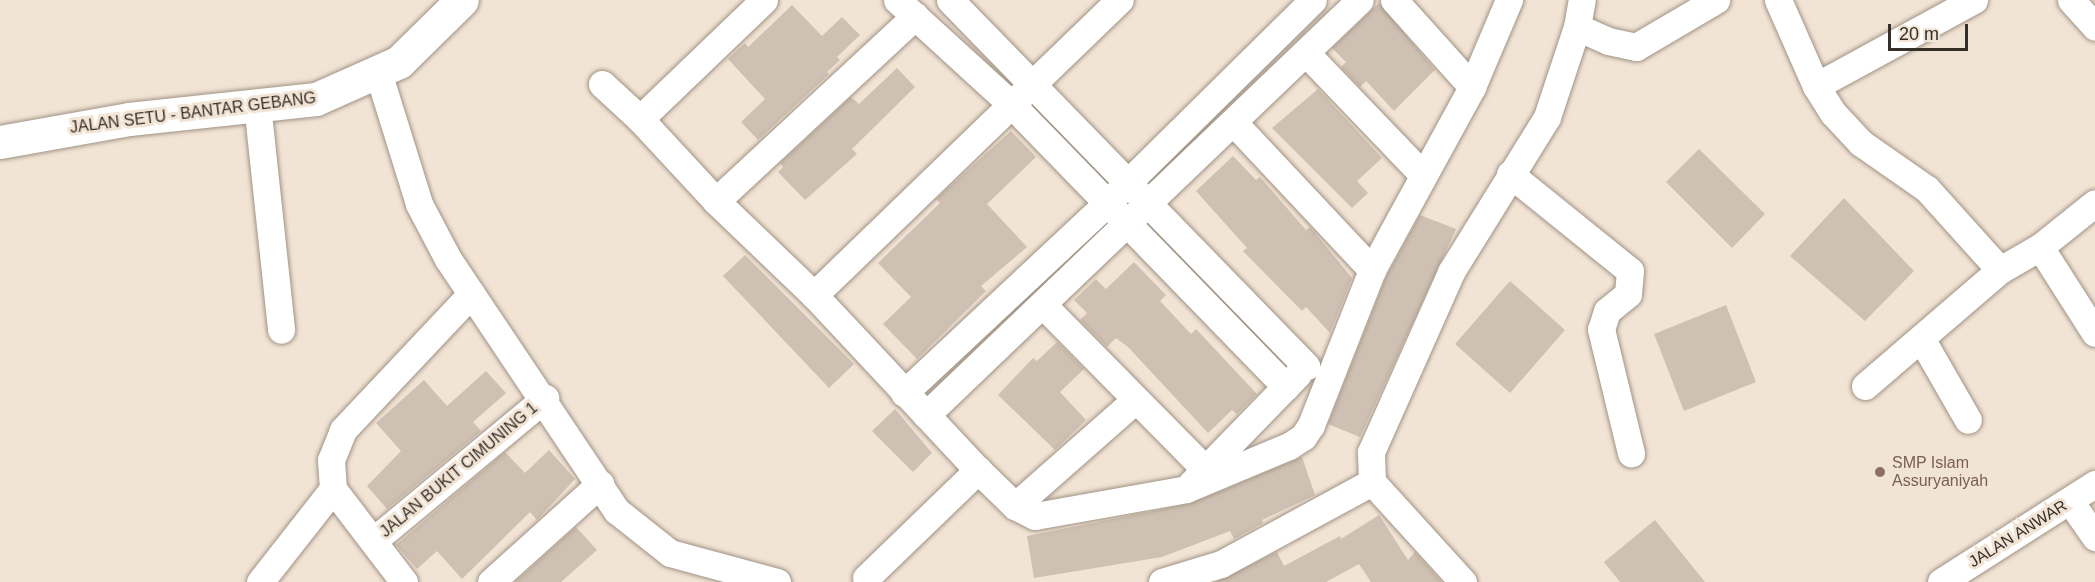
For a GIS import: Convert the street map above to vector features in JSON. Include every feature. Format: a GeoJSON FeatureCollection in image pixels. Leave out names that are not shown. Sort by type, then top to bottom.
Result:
{"type":"FeatureCollection","features":[{"type":"Feature","properties":{"kind":"main road","name":"JALAN SETU - BANTAR GEBANG"},"geometry":{"type":"LineString","coordinates":[[0,142],[67,128],[129,119],[316,99],[399,62],[462,0]]}},
{"type":"Feature","properties":{"kind":"street"},"geometry":{"type":"LineString","coordinates":[[639,119],[764,0]]}},
{"type":"Feature","properties":{"kind":"street"},"geometry":{"type":"LineString","coordinates":[[950,0],[1306,366]]}},
{"type":"Feature","properties":{"kind":"street"},"geometry":{"type":"LineString","coordinates":[[813,295],[1120,0]]}},
{"type":"Feature","properties":{"kind":"street"},"geometry":{"type":"LineString","coordinates":[[904,393],[1107,203],[1313,0]]}},
{"type":"Feature","properties":{"kind":"street"},"geometry":{"type":"LineString","coordinates":[[926,415],[1044,306],[1360,0]]}},
{"type":"Feature","properties":{"kind":"street"},"geometry":{"type":"LineString","coordinates":[[1394,0],[1472,87]]}},
{"type":"Feature","properties":{"kind":"street"},"geometry":{"type":"LineString","coordinates":[[1463,582],[1372,482],[1371,452],[1411,357],[1451,272],[1547,117],[1577,27],[1582,0]]}},
{"type":"Feature","properties":{"kind":"street"},"geometry":{"type":"LineString","coordinates":[[1577,27],[1608,41],[1636,47],[1716,0]]}},
{"type":"Feature","properties":{"kind":"street"},"geometry":{"type":"LineString","coordinates":[[1778,0],[1816,86],[1833,113],[1861,143],[1927,189],[2000,270]]}},
{"type":"Feature","properties":{"kind":"street"},"geometry":{"type":"LineString","coordinates":[[1816,86],[1974,0]]}},
{"type":"Feature","properties":{"kind":"street"},"geometry":{"type":"LineString","coordinates":[[2071,0],[2095,27]]}},
{"type":"Feature","properties":{"kind":"street"},"geometry":{"type":"LineString","coordinates":[[602,84],[639,119],[716,201],[813,295],[978,470],[1015,506],[1035,516],[1186,489],[1289,446],[1303,437],[1352,324],[1372,270],[1422,174],[1472,87],[1505,2]]}},
{"type":"Feature","properties":{"kind":"street"},"geometry":{"type":"LineString","coordinates":[[716,201],[906,5],[1012,105],[1286,387]]}},
{"type":"Feature","properties":{"kind":"street"},"geometry":{"type":"LineString","coordinates":[[1306,53],[1422,174]]}},
{"type":"Feature","properties":{"kind":"street"},"geometry":{"type":"LineString","coordinates":[[378,72],[419,204],[471,294],[545,398],[617,511],[670,553],[684,571],[777,582]]}},
{"type":"Feature","properties":{"kind":"street"},"geometry":{"type":"LineString","coordinates":[[257,104],[282,330]]}},
{"type":"Feature","properties":{"kind":"street"},"geometry":{"type":"LineString","coordinates":[[1234,123],[1372,270]]}},
{"type":"Feature","properties":{"kind":"street"},"geometry":{"type":"LineString","coordinates":[[1510,174],[1630,271],[1628,294],[1607,311],[1600,328],[1631,453]]}},
{"type":"Feature","properties":{"kind":"street"},"geometry":{"type":"LineString","coordinates":[[1865,386],[1922,340],[2000,270],[2040,247],[2095,203]]}},
{"type":"Feature","properties":{"kind":"street"},"geometry":{"type":"LineString","coordinates":[[2040,247],[2095,333]]}},
{"type":"Feature","properties":{"kind":"street"},"geometry":{"type":"LineString","coordinates":[[404,582],[333,489],[331,460],[344,430],[471,294]]}},
{"type":"Feature","properties":{"kind":"street"},"geometry":{"type":"LineString","coordinates":[[1044,306],[1134,401],[1204,468]]}},
{"type":"Feature","properties":{"kind":"street"},"geometry":{"type":"LineString","coordinates":[[1186,489],[1306,366],[1352,324]]}},
{"type":"Feature","properties":{"kind":"street"},"geometry":{"type":"LineString","coordinates":[[1922,340],[1968,420]]}},
{"type":"Feature","properties":{"kind":"street","name":"JALAN BUKIT CIMUNING 1"},"geometry":{"type":"LineString","coordinates":[[373,541],[545,398]]}},
{"type":"Feature","properties":{"kind":"street"},"geometry":{"type":"LineString","coordinates":[[1015,506],[1134,401]]}},
{"type":"Feature","properties":{"kind":"street"},"geometry":{"type":"LineString","coordinates":[[866,578],[978,470]]}},
{"type":"Feature","properties":{"kind":"street"},"geometry":{"type":"LineString","coordinates":[[1162,582],[1226,573],[1372,482]]}},
{"type":"Feature","properties":{"kind":"street"},"geometry":{"type":"LineString","coordinates":[[491,582],[600,484]]}},
{"type":"Feature","properties":{"kind":"street","name":"JALAN ANWAR"},"geometry":{"type":"LineString","coordinates":[[1941,582],[2095,484]]}},
{"type":"Feature","properties":{"kind":"street"},"geometry":{"type":"LineString","coordinates":[[260,582],[333,489]]}},
{"type":"Feature","properties":{"kind":"street"},"geometry":{"type":"LineString","coordinates":[[2070,501],[2095,537]]}},
{"type":"Feature","properties":{"kind":"building"},"geometry":{"type":"Polygon","coordinates":[[[1379,3],[1435,70],[1394,111],[1366,81],[1360,87],[1341,67],[1346,62],[1332,48],[1379,3]]]}},
{"type":"Feature","properties":{"kind":"building"},"geometry":{"type":"Polygon","coordinates":[[[792,5],[822,36],[842,17],[860,35],[837,57],[840,60],[827,72],[829,74],[758,140],[741,122],[765,99],[728,59],[745,43],[748,47],[792,5]]]}},
{"type":"Feature","properties":{"kind":"building"},"geometry":{"type":"Polygon","coordinates":[[[897,68],[915,87],[852,149],[857,154],[805,200],[778,172],[783,167],[780,163],[851,97],[859,104],[897,68]]]}},
{"type":"Feature","properties":{"kind":"building"},"geometry":{"type":"Polygon","coordinates":[[[1318,89],[1382,158],[1357,181],[1368,193],[1352,208],[1272,128],[1318,89]]]}},
{"type":"Feature","properties":{"kind":"building"},"geometry":{"type":"Polygon","coordinates":[[[1011,131],[1036,157],[987,204],[1027,247],[981,286],[986,291],[917,359],[883,324],[911,297],[878,263],[940,203],[936,199],[1011,131]]]}},
{"type":"Feature","properties":{"kind":"building"},"geometry":{"type":"Polygon","coordinates":[[[1699,149],[1765,214],[1732,248],[1666,182],[1699,149]]]}},
{"type":"Feature","properties":{"kind":"building"},"geometry":{"type":"Polygon","coordinates":[[[1233,156],[1256,180],[1260,177],[1306,230],[1310,227],[1352,278],[1330,333],[1306,307],[1302,311],[1243,251],[1247,248],[1196,191],[1233,156]]]}},
{"type":"Feature","properties":{"kind":"building"},"geometry":{"type":"Polygon","coordinates":[[[1844,198],[1914,271],[1865,321],[1790,256],[1844,198]]]}},
{"type":"Feature","properties":{"kind":"building"},"geometry":{"type":"Polygon","coordinates":[[[1420,215],[1456,229],[1360,437],[1328,424],[1386,277],[1420,215]]]}},
{"type":"Feature","properties":{"kind":"building"},"geometry":{"type":"Polygon","coordinates":[[[745,255],[854,364],[829,388],[723,276],[745,255]]]}},
{"type":"Feature","properties":{"kind":"building"},"geometry":{"type":"Polygon","coordinates":[[[1134,262],[1166,295],[1160,301],[1191,334],[1196,329],[1257,394],[1237,414],[1232,410],[1208,433],[1128,347],[1116,338],[1107,347],[1080,320],[1087,313],[1074,300],[1096,279],[1106,289],[1134,262]]]}},
{"type":"Feature","properties":{"kind":"building"},"geometry":{"type":"Polygon","coordinates":[[[1510,281],[1565,330],[1510,393],[1455,344],[1510,281]]]}},
{"type":"Feature","properties":{"kind":"building"},"geometry":{"type":"Polygon","coordinates":[[[1726,305],[1756,382],[1684,411],[1654,334],[1726,305]]]}},
{"type":"Feature","properties":{"kind":"building"},"geometry":{"type":"Polygon","coordinates":[[[1057,342],[1084,369],[1060,392],[1086,420],[1055,450],[998,395],[1033,358],[1037,361],[1057,342]]]}},
{"type":"Feature","properties":{"kind":"building"},"geometry":{"type":"Polygon","coordinates":[[[486,371],[506,393],[473,422],[481,431],[387,509],[367,486],[401,451],[376,423],[424,380],[447,406],[486,371]]]}},
{"type":"Feature","properties":{"kind":"building"},"geometry":{"type":"Polygon","coordinates":[[[895,409],[932,453],[913,472],[872,431],[895,409]]]}},
{"type":"Feature","properties":{"kind":"building"},"geometry":{"type":"Polygon","coordinates":[[[549,450],[575,479],[537,520],[530,512],[462,579],[437,551],[417,569],[396,545],[505,452],[525,473],[549,450]]]}},
{"type":"Feature","properties":{"kind":"building"},"geometry":{"type":"Polygon","coordinates":[[[1302,457],[1315,495],[1262,520],[1263,523],[1234,539],[1230,531],[1162,557],[1034,578],[1027,536],[1189,504],[1302,457]]]}},
{"type":"Feature","properties":{"kind":"building"},"geometry":{"type":"Polygon","coordinates":[[[1379,515],[1408,560],[1415,552],[1442,582],[1371,582],[1359,564],[1326,582],[1216,582],[1277,552],[1284,566],[1340,536],[1341,539],[1379,515]]]}},
{"type":"Feature","properties":{"kind":"building"},"geometry":{"type":"Polygon","coordinates":[[[1655,520],[1705,582],[1620,582],[1604,562],[1655,520]]]}},
{"type":"Feature","properties":{"kind":"building"},"geometry":{"type":"Polygon","coordinates":[[[576,527],[597,550],[561,582],[515,582],[576,527]]]}},
{"type":"Feature","properties":{"kind":"place","name":"SMP Islam Assuryaniyah"},"geometry":{"type":"Point","coordinates":[1880,472]}}]}
